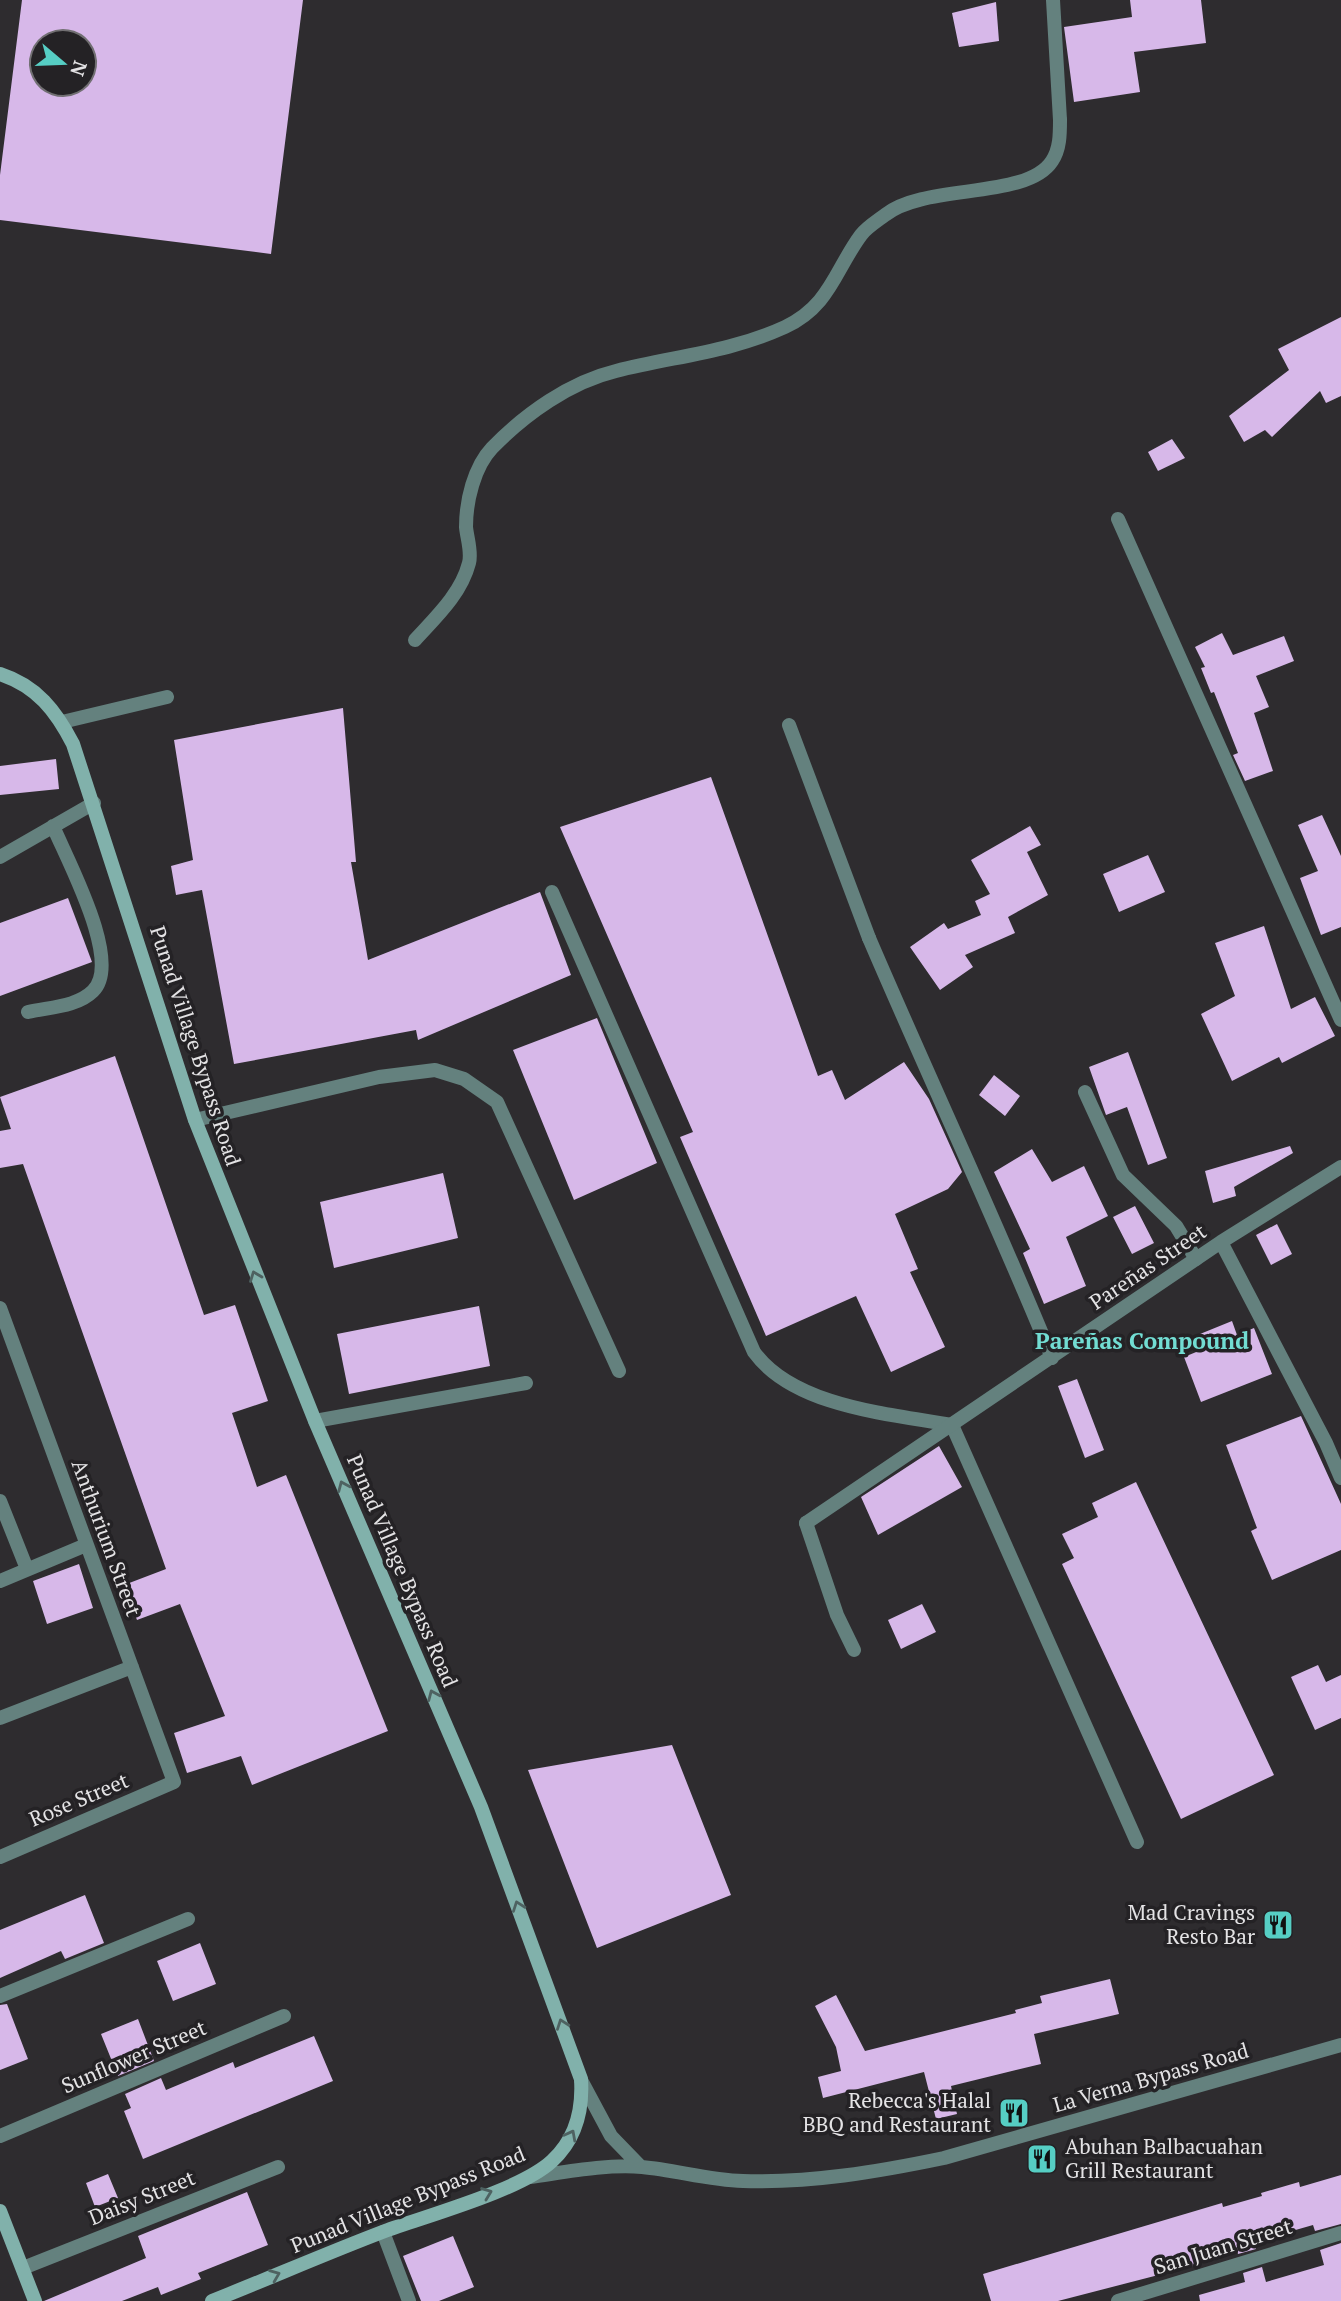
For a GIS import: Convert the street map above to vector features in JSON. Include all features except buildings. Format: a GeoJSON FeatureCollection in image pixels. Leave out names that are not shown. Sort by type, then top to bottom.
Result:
{"type":"FeatureCollection","features":[{"type":"Feature","properties":{"kind":"main road","name":"Punad Village Bypass Road"},"geometry":{"type":"LineString","coordinates":[[0,674],[29,686],[62,722],[94,803],[195,1120],[315,1421],[481,1807],[581,2079],[582,2101],[574,2131],[555,2159],[530,2177],[383,2232],[212,2301]]}},
{"type":"Feature","properties":{"kind":"main road"},"geometry":{"type":"LineString","coordinates":[[0,2211],[35,2301]]}},
{"type":"Feature","properties":{"kind":"street"},"geometry":{"type":"LineString","coordinates":[[415,640],[461,584],[470,560],[466,526],[470,490],[490,450],[523,420],[564,391],[615,371],[722,349],[786,326],[815,307],[840,274],[862,234],[893,209],[925,197],[1007,185],[1036,175],[1052,162],[1059,144],[1060,120],[1053,0]]}},
{"type":"Feature","properties":{"kind":"street"},"geometry":{"type":"LineString","coordinates":[[1118,519],[1341,1020]]}},
{"type":"Feature","properties":{"kind":"street"},"geometry":{"type":"LineString","coordinates":[[62,722],[167,697]]}},
{"type":"Feature","properties":{"kind":"street"},"geometry":{"type":"LineString","coordinates":[[789,725],[869,938],[933,1087],[1006,1245],[1052,1358]]}},
{"type":"Feature","properties":{"kind":"street"},"geometry":{"type":"LineString","coordinates":[[0,856],[94,803]]}},
{"type":"Feature","properties":{"kind":"street"},"geometry":{"type":"LineString","coordinates":[[28,1012],[77,1002],[92,993],[102,981],[104,959],[93,922],[53,826]]}},
{"type":"Feature","properties":{"kind":"street"},"geometry":{"type":"LineString","coordinates":[[552,892],[746,1334],[766,1369],[786,1382],[819,1396],[953,1425],[1137,1842]]}},
{"type":"Feature","properties":{"kind":"street"},"geometry":{"type":"LineString","coordinates":[[195,1120],[379,1077],[435,1070],[464,1079],[497,1101],[619,1371]]}},
{"type":"Feature","properties":{"kind":"street"},"geometry":{"type":"LineString","coordinates":[[1085,1092],[1124,1175],[1176,1226],[1196,1259]]}},
{"type":"Feature","properties":{"kind":"street","name":"Pareñas Street"},"geometry":{"type":"LineString","coordinates":[[854,1650],[837,1615],[806,1523],[1221,1242],[1341,1167]]}},
{"type":"Feature","properties":{"kind":"street"},"geometry":{"type":"LineString","coordinates":[[1221,1242],[1326,1443],[1341,1478]]}},
{"type":"Feature","properties":{"kind":"street","name":"Anthurium Street"},"geometry":{"type":"LineString","coordinates":[[0,1308],[174,1782]]}},
{"type":"Feature","properties":{"kind":"street"},"geometry":{"type":"LineString","coordinates":[[315,1421],[526,1383]]}},
{"type":"Feature","properties":{"kind":"street"},"geometry":{"type":"LineString","coordinates":[[0,1501],[27,1569]]}},
{"type":"Feature","properties":{"kind":"street"},"geometry":{"type":"LineString","coordinates":[[0,1581],[86,1545]]}},
{"type":"Feature","properties":{"kind":"street"},"geometry":{"type":"LineString","coordinates":[[0,1718],[132,1667]]}},
{"type":"Feature","properties":{"kind":"street","name":"Rose Street"},"geometry":{"type":"LineString","coordinates":[[0,1857],[174,1782]]}},
{"type":"Feature","properties":{"kind":"street"},"geometry":{"type":"LineString","coordinates":[[0,1996],[188,1919]]}},
{"type":"Feature","properties":{"kind":"street","name":"Sunflower Street"},"geometry":{"type":"LineString","coordinates":[[0,2136],[284,2016]]}},
{"type":"Feature","properties":{"kind":"street","name":"La Verna Bypass Road"},"geometry":{"type":"LineString","coordinates":[[530,2177],[641,2166],[712,2179],[744,2181],[814,2179],[878,2171],[944,2158],[1341,2045]]}},
{"type":"Feature","properties":{"kind":"street"},"geometry":{"type":"LineString","coordinates":[[581,2079],[611,2136],[641,2166]]}},
{"type":"Feature","properties":{"kind":"street","name":"Daisy Street"},"geometry":{"type":"LineString","coordinates":[[23,2268],[278,2167]]}},
{"type":"Feature","properties":{"kind":"street"},"geometry":{"type":"LineString","coordinates":[[383,2232],[409,2301]]}},
{"type":"Feature","properties":{"kind":"street","name":"San Juan Street"},"geometry":{"type":"LineString","coordinates":[[1118,2301],[1341,2233]]}},
{"type":"Feature","properties":{"kind":"place","name":"Mad Cravings Resto Bar"},"geometry":{"type":"Point","coordinates":[1278,1925]}},
{"type":"Feature","properties":{"kind":"place","name":"Rebecca's Halal BBQ and Restaurant"},"geometry":{"type":"Point","coordinates":[1014,2113]}},
{"type":"Feature","properties":{"kind":"place","name":"Abuhan Balbacuahan Grill Restaurant"},"geometry":{"type":"Point","coordinates":[1042,2159]}},
{"type":"Feature","properties":{"kind":"district","name":"Pareñas Compound"},"geometry":{"type":"Point","coordinates":[1142,1341]}}]}
